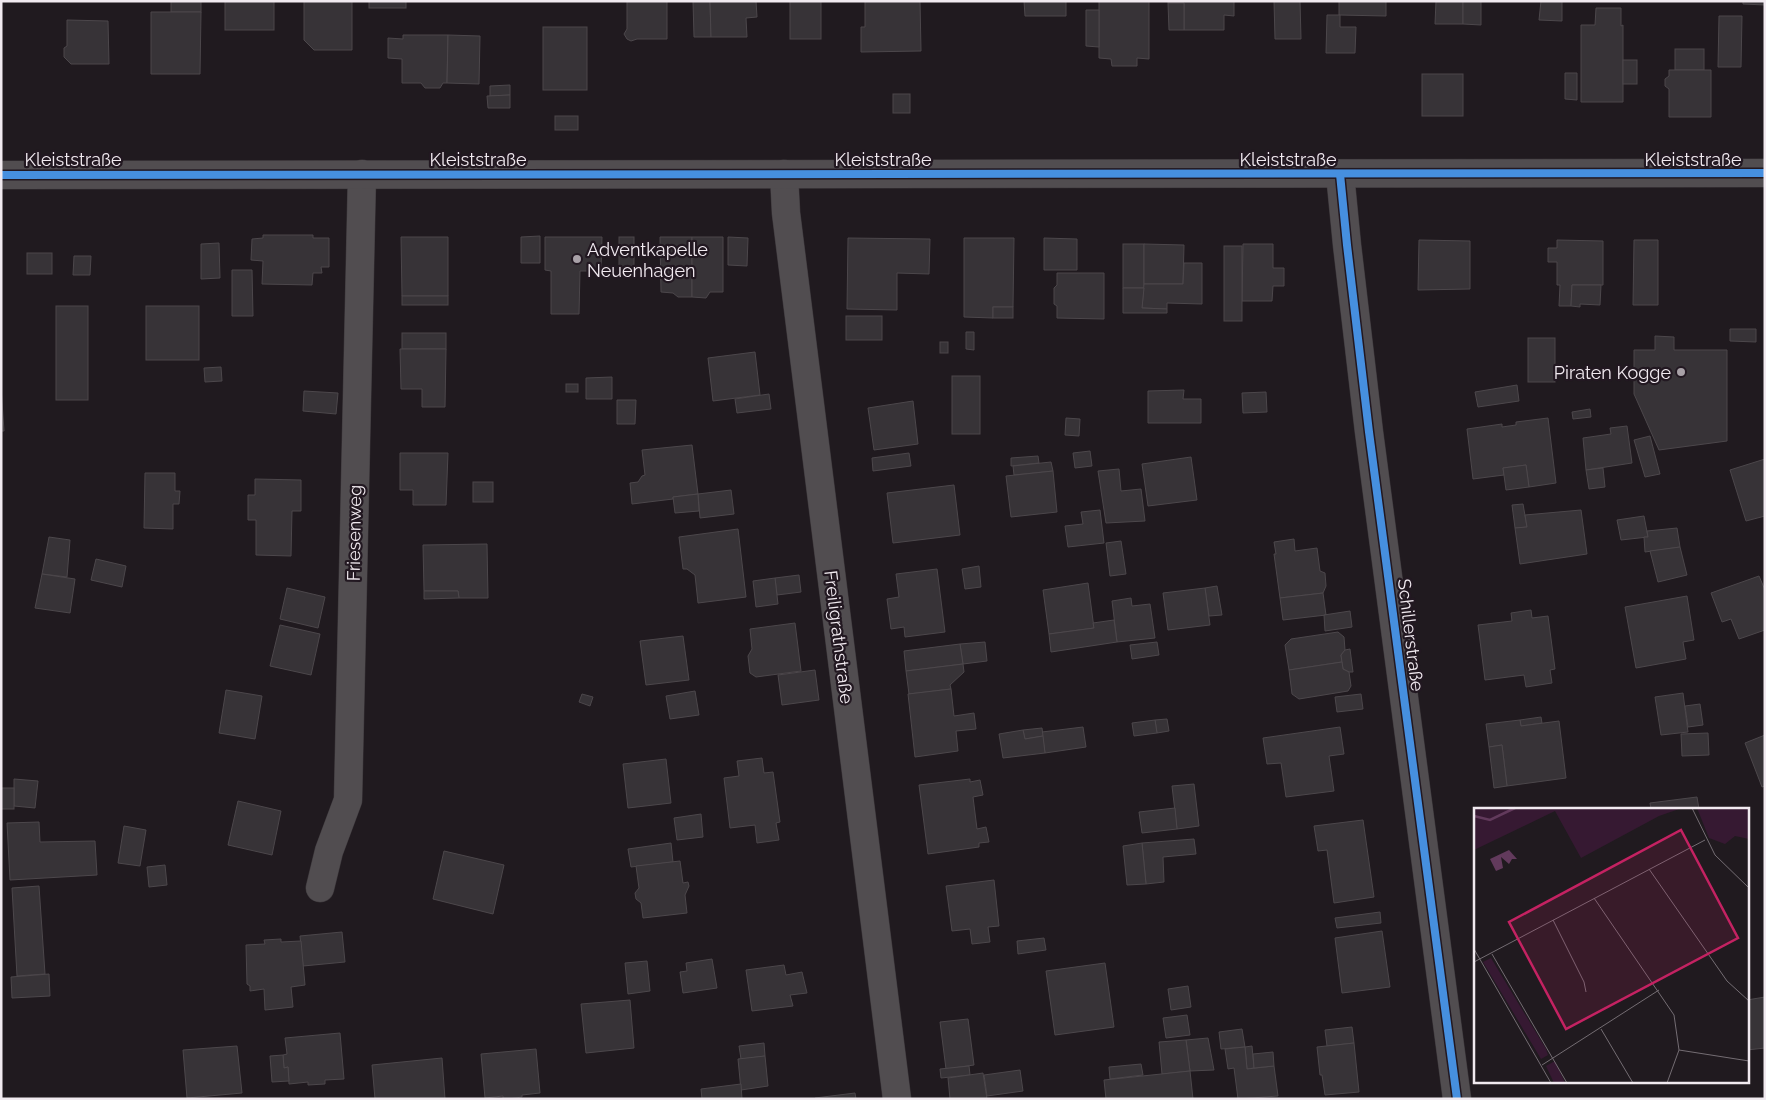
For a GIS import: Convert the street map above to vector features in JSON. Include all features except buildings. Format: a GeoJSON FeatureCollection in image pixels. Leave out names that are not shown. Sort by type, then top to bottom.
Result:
{"type":"FeatureCollection","features":[{"type":"Feature","properties":{"kind":"street","name":"Friesenweg"},"geometry":{"type":"LineString","coordinates":[[320,888],[329,851],[348,800],[362,174]]}},
{"type":"Feature","properties":{"kind":"street","name":"Freiligrathstraße"},"geometry":{"type":"LineString","coordinates":[[784,174],[789,232],[897,1099]]}},
{"type":"Feature","properties":{"kind":"street","name":"Schillerstraße"},"geometry":{"type":"LineString","coordinates":[[1340,174],[1369,432],[1457,1099]]}},
{"type":"Feature","properties":{"kind":"street","name":"Kleiststraße"},"geometry":{"type":"LineString","coordinates":[[1,175],[1765,174]]}},
{"type":"Feature","properties":{"kind":"cycle path"},"geometry":{"type":"LineString","coordinates":[[1,175],[1765,173]]}},
{"type":"Feature","properties":{"kind":"cycle path"},"geometry":{"type":"LineString","coordinates":[[1340,174],[1369,432],[1457,1099]]}},
{"type":"Feature","properties":{"kind":"place","name":"Adventkapelle Neuenhagen"},"geometry":{"type":"Point","coordinates":[577,259]}},
{"type":"Feature","properties":{"kind":"place","name":"Piraten Kogge"},"geometry":{"type":"Point","coordinates":[1681,372]}}]}
